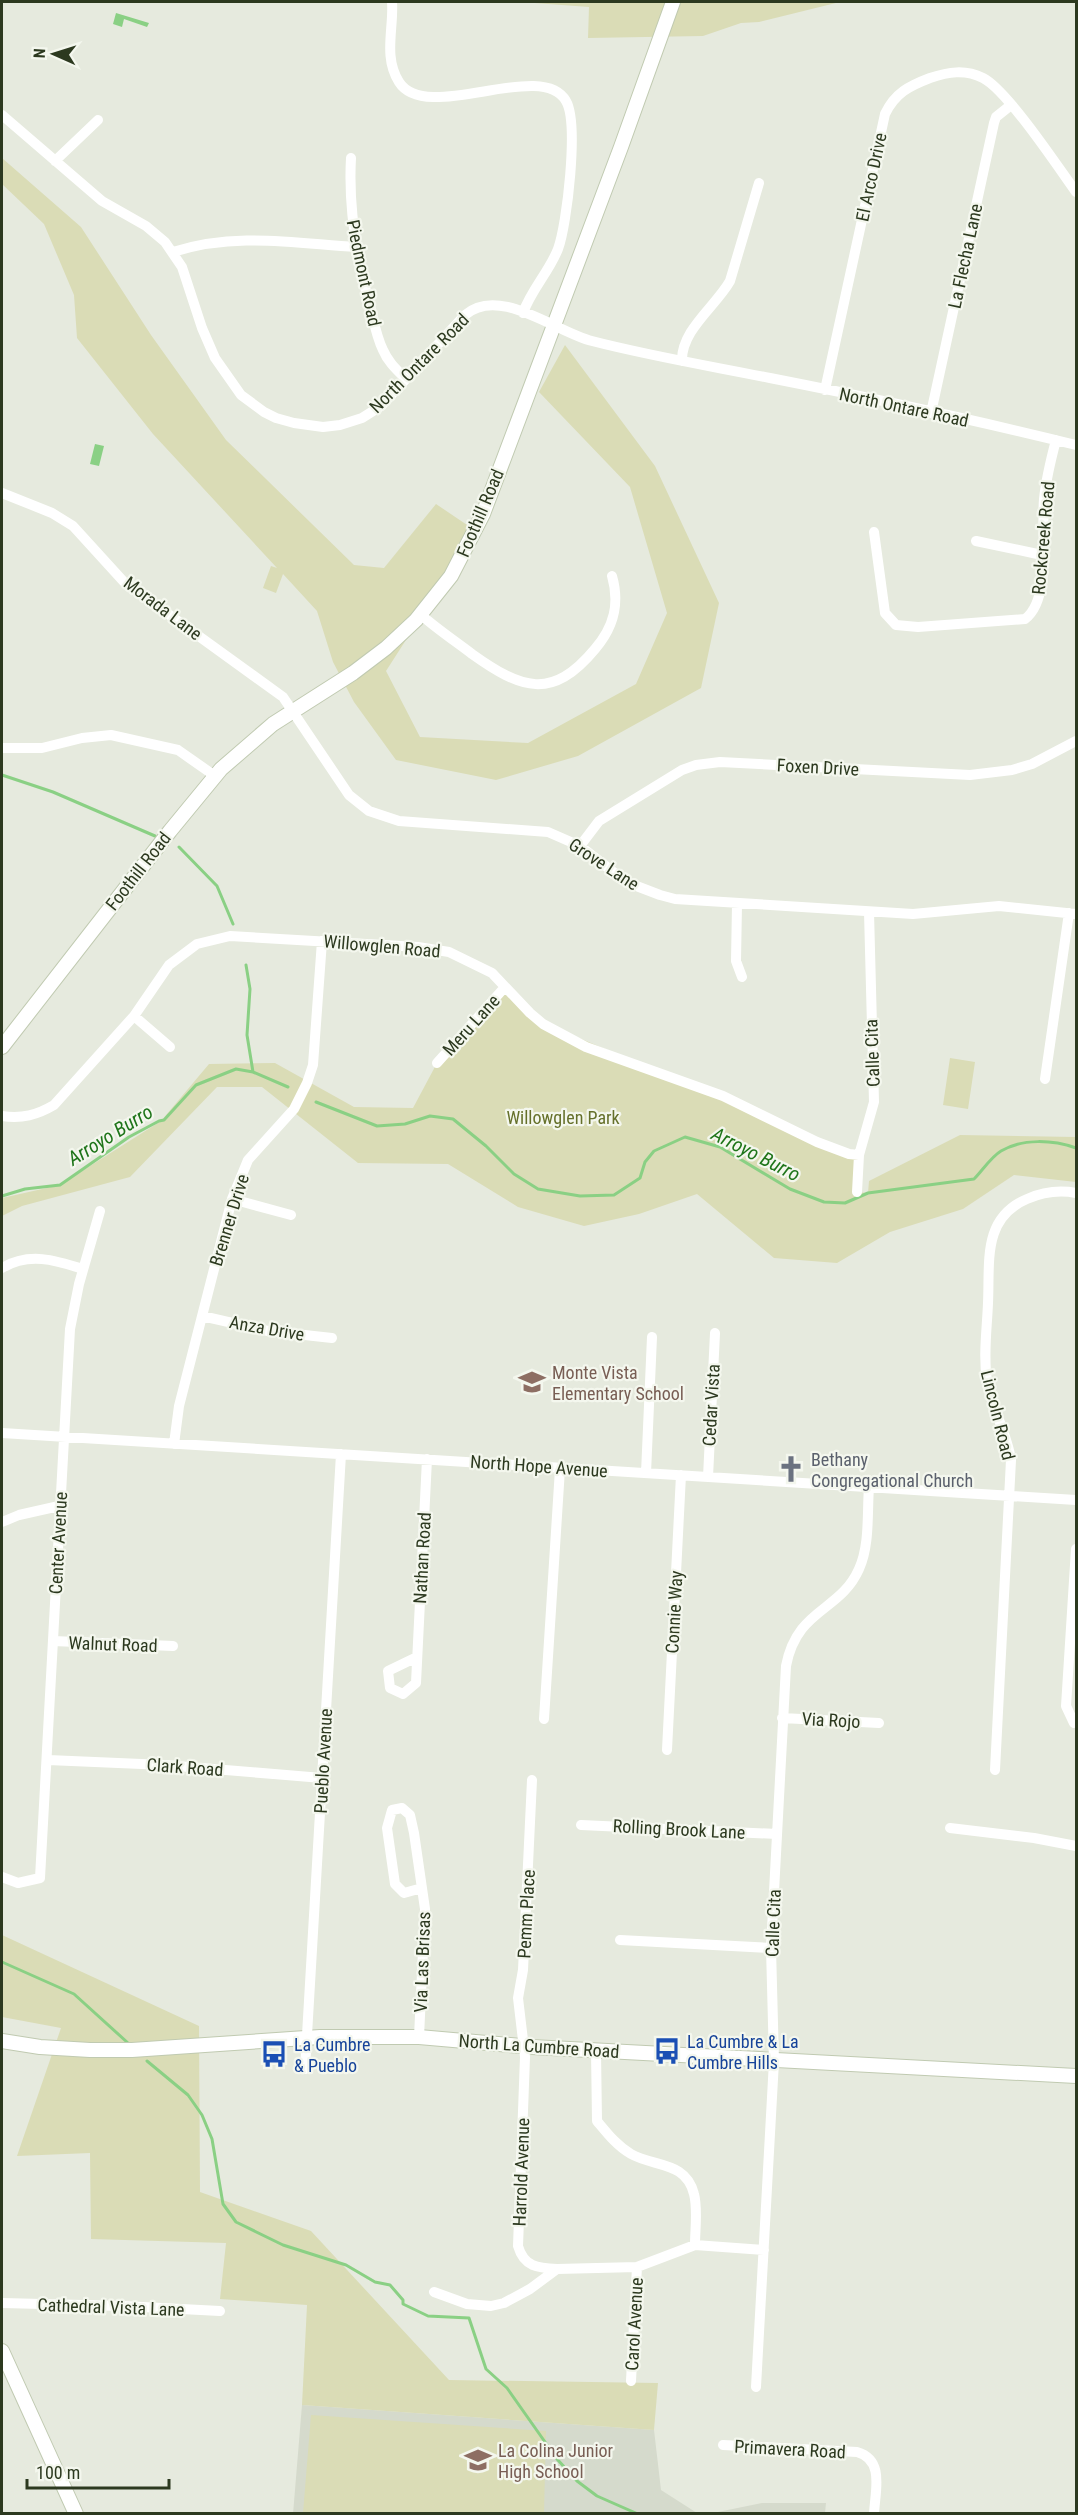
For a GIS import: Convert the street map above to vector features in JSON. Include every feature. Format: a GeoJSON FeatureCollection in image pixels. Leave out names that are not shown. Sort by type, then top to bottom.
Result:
{"type":"FeatureCollection","features":[{"type":"Feature","properties":{"kind":"main road","name":"Foothill Road"},"geometry":{"type":"LineString","coordinates":[[2,1047],[215,776],[253,740],[293,709],[369,662],[404,633],[456,567],[483,514],[673,2]]}},
{"type":"Feature","properties":{"kind":"main road","name":"North La Cumbre Road"},"geometry":{"type":"LineString","coordinates":[[2,2041],[40,2048],[132,2050],[306,2038],[419,2037],[524,2046],[774,2061],[893,2065],[1077,2076]]}},
{"type":"Feature","properties":{"kind":"main road"},"geometry":{"type":"LineString","coordinates":[[2,2351],[7,2372],[76,2514]]}},
{"type":"Feature","properties":{"kind":"street"},"geometry":{"type":"LineString","coordinates":[[392,2],[391,60],[398,80],[409,92],[420,96],[440,98],[500,87],[533,87],[554,92],[566,101],[571,122],[566,217],[558,250],[523,313]]}},
{"type":"Feature","properties":{"kind":"street","name":"El Arco Drive"},"geometry":{"type":"LineString","coordinates":[[825,390],[885,114],[896,96],[912,85],[947,73],[970,73],[987,80],[1011,105],[1077,192]]}},
{"type":"Feature","properties":{"kind":"street","name":"La Flecha Lane"},"geometry":{"type":"LineString","coordinates":[[931,412],[994,123],[996,117],[1011,105]]}},
{"type":"Feature","properties":{"kind":"street","name":"North Ontare Road"},"geometry":{"type":"LineString","coordinates":[[2,115],[102,201],[156,233],[173,252],[182,267],[202,328],[214,356],[241,395],[264,412],[294,423],[323,427],[340,426],[372,413],[465,315],[475,308],[492,304],[523,313],[592,341],[931,412],[1077,446]]}},
{"type":"Feature","properties":{"kind":"street"},"geometry":{"type":"LineString","coordinates":[[55,161],[98,120]]}},
{"type":"Feature","properties":{"kind":"street","name":"Piedmont Road"},"geometry":{"type":"LineString","coordinates":[[351,158],[351,206],[356,247],[365,289],[383,350],[394,368],[406,379]]}},
{"type":"Feature","properties":{"kind":"street"},"geometry":{"type":"LineString","coordinates":[[682,361],[682,352],[693,330],[722,294],[729,281],[759,183]]}},
{"type":"Feature","properties":{"kind":"street"},"geometry":{"type":"LineString","coordinates":[[173,252],[204,242],[234,240],[356,247]]}},
{"type":"Feature","properties":{"kind":"street","name":"Rockcreek Road"},"geometry":{"type":"LineString","coordinates":[[874,532],[885,613],[891,622],[902,627],[1025,619],[1033,611],[1038,600],[1043,575],[1044,498],[1056,440]]}},
{"type":"Feature","properties":{"kind":"street","name":"Morada Lane"},"geometry":{"type":"LineString","coordinates":[[2,493],[52,513],[73,526],[124,582],[283,697],[293,709]]}},
{"type":"Feature","properties":{"kind":"street"},"geometry":{"type":"LineString","coordinates":[[976,541],[1042,555]]}},
{"type":"Feature","properties":{"kind":"street"},"geometry":{"type":"LineString","coordinates":[[420,614],[504,676],[523,683],[546,683],[574,671],[606,634],[616,606],[612,576]]}},
{"type":"Feature","properties":{"kind":"street","name":"Grove Lane"},"geometry":{"type":"LineString","coordinates":[[293,709],[341,785],[349,795],[369,811],[399,821],[538,830],[558,835],[580,846],[613,874],[640,889],[675,899],[868,912],[930,914],[999,906],[1073,913]]}},
{"type":"Feature","properties":{"kind":"street"},"geometry":{"type":"LineString","coordinates":[[2,748],[42,748],[82,738],[111,735],[178,750],[215,776]]}},
{"type":"Feature","properties":{"kind":"street","name":"Foxen Drive"},"geometry":{"type":"LineString","coordinates":[[580,846],[599,821],[682,770],[696,765],[720,762],[970,775],[1002,772],[1032,764],[1077,741]]}},
{"type":"Feature","properties":{"kind":"street"},"geometry":{"type":"LineString","coordinates":[[737,904],[736,961],[742,977]]}},
{"type":"Feature","properties":{"kind":"street","name":"Calle Cita"},"geometry":{"type":"LineString","coordinates":[[857,1192],[859,1155],[874,1102],[868,912]]}},
{"type":"Feature","properties":{"kind":"street"},"geometry":{"type":"LineString","coordinates":[[1045,1079],[1073,913]]}},
{"type":"Feature","properties":{"kind":"street","name":"Willowglen Road"},"geometry":{"type":"LineString","coordinates":[[2,1116],[28,1116],[54,1105],[134,1016],[169,965],[197,944],[230,936],[418,947],[449,952],[468,959],[492,973],[543,1023],[586,1047],[723,1096],[817,1142],[849,1154],[859,1155]]}},
{"type":"Feature","properties":{"kind":"street","name":"Brenner Drive"},"geometry":{"type":"LineString","coordinates":[[174,1444],[178,1406],[232,1199],[248,1160],[294,1109],[307,1083],[315,1053],[322,941]]}},
{"type":"Feature","properties":{"kind":"street","name":"Meru Lane"},"geometry":{"type":"LineString","coordinates":[[436,1064],[505,987]]}},
{"type":"Feature","properties":{"kind":"street"},"geometry":{"type":"LineString","coordinates":[[134,1016],[170,1047]]}},
{"type":"Feature","properties":{"kind":"street","name":"Lincoln Road"},"geometry":{"type":"LineString","coordinates":[[995,1770],[1011,1496],[1010,1454],[989,1390],[985,1356],[993,1233],[1001,1216],[1023,1200],[1046,1193],[1077,1192]]}},
{"type":"Feature","properties":{"kind":"street"},"geometry":{"type":"LineString","coordinates":[[232,1199],[291,1215]]}},
{"type":"Feature","properties":{"kind":"street","name":"Center Avenue"},"geometry":{"type":"LineString","coordinates":[[2,1877],[18,1883],[40,1878],[70,1329],[83,1269],[100,1210]]}},
{"type":"Feature","properties":{"kind":"street"},"geometry":{"type":"LineString","coordinates":[[2,1269],[15,1262],[41,1258],[83,1269]]}},
{"type":"Feature","properties":{"kind":"street","name":"Anza Drive"},"geometry":{"type":"LineString","coordinates":[[202,1316],[268,1331],[332,1338]]}},
{"type":"Feature","properties":{"kind":"street","name":"Cedar Vista"},"geometry":{"type":"LineString","coordinates":[[708,1477],[715,1333]]}},
{"type":"Feature","properties":{"kind":"street"},"geometry":{"type":"LineString","coordinates":[[646,1473],[652,1337]]}},
{"type":"Feature","properties":{"kind":"street","name":"North Hope Avenue"},"geometry":{"type":"LineString","coordinates":[[2,1433],[1077,1500]]}},
{"type":"Feature","properties":{"kind":"street","name":"Pueblo Avenue"},"geometry":{"type":"LineString","coordinates":[[304,2069],[341,1454]]}},
{"type":"Feature","properties":{"kind":"street","name":"Nathan Road"},"geometry":{"type":"LineString","coordinates":[[417,1657],[427,1460]]}},
{"type":"Feature","properties":{"kind":"street"},"geometry":{"type":"LineString","coordinates":[[544,1719],[560,1469]]}},
{"type":"Feature","properties":{"kind":"street","name":"Connie Way"},"geometry":{"type":"LineString","coordinates":[[667,1750],[681,1475]]}},
{"type":"Feature","properties":{"kind":"street","name":"Calle Cita"},"geometry":{"type":"LineString","coordinates":[[756,2388],[774,2061],[771,1948],[786,1666],[791,1645],[806,1622],[851,1583],[862,1561],[869,1487]]}},
{"type":"Feature","properties":{"kind":"street"},"geometry":{"type":"LineString","coordinates":[[2,1522],[19,1515],[59,1506]]}},
{"type":"Feature","properties":{"kind":"street"},"geometry":{"type":"LineString","coordinates":[[1074,1723],[1066,1706],[1077,1549]]}},
{"type":"Feature","properties":{"kind":"street","name":"Walnut Road"},"geometry":{"type":"LineString","coordinates":[[53,1641],[173,1646]]}},
{"type":"Feature","properties":{"kind":"street","name":"Via Rojo"},"geometry":{"type":"LineString","coordinates":[[782,1718],[879,1723]]}},
{"type":"Feature","properties":{"kind":"street","name":"Clark Road"},"geometry":{"type":"LineString","coordinates":[[48,1760],[165,1765],[321,1778]]}},
{"type":"Feature","properties":{"kind":"street","name":"Pemm Place"},"geometry":{"type":"LineString","coordinates":[[524,2046],[518,1998],[523,1970],[532,1780]]}},
{"type":"Feature","properties":{"kind":"street","name":"Via Las Brisas"},"geometry":{"type":"LineString","coordinates":[[419,2037],[426,1928],[422,1888],[410,1815],[402,1808],[392,1810],[387,1828],[395,1884],[404,1893],[422,1888]]}},
{"type":"Feature","properties":{"kind":"street","name":"Rolling Brook Lane"},"geometry":{"type":"LineString","coordinates":[[581,1825],[777,1834]]}},
{"type":"Feature","properties":{"kind":"street"},"geometry":{"type":"LineString","coordinates":[[950,1828],[1077,1846]]}},
{"type":"Feature","properties":{"kind":"street"},"geometry":{"type":"LineString","coordinates":[[620,1940],[771,1948]]}},
{"type":"Feature","properties":{"kind":"street","name":"Harrold Avenue"},"geometry":{"type":"LineString","coordinates":[[524,2046],[524,2120],[518,2246],[525,2260],[531,2265],[557,2269],[638,2267],[695,2245]]}},
{"type":"Feature","properties":{"kind":"street"},"geometry":{"type":"LineString","coordinates":[[596,2050],[597,2121],[622,2149],[643,2159],[672,2166],[687,2179],[695,2197],[695,2245],[764,2250]]}},
{"type":"Feature","properties":{"kind":"street","name":"Carol Avenue"},"geometry":{"type":"LineString","coordinates":[[631,2381],[638,2267]]}},
{"type":"Feature","properties":{"kind":"street"},"geometry":{"type":"LineString","coordinates":[[434,2292],[467,2304],[490,2306],[504,2303],[530,2289],[557,2269]]}},
{"type":"Feature","properties":{"kind":"street","name":"Cathedral Vista Lane"},"geometry":{"type":"LineString","coordinates":[[2,2303],[220,2311]]}},
{"type":"Feature","properties":{"kind":"street","name":"Primavera Road"},"geometry":{"type":"LineString","coordinates":[[723,2445],[866,2454],[873,2462],[877,2475],[874,2514]]}},
{"type":"Feature","properties":{"kind":"shaded area"},"geometry":{"type":"Polygon","coordinates":[[[116,13],[149,23],[147,27],[124,19],[122,27],[113,24],[116,13]]]}},
{"type":"Feature","properties":{"kind":"shaded area"},"geometry":{"type":"Polygon","coordinates":[[[95,444],[104,446],[99,466],[90,464],[95,444]]]}},
{"type":"Feature","properties":{"kind":"shaded area","name":"La Colina Junior High School"},"geometry":{"type":"Polygon","coordinates":[[[302,2405],[654,2430],[661,2490],[697,2513],[293,2514],[302,2405]]]}},
{"type":"Feature","properties":{"kind":"shaded area"},"geometry":{"type":"Polygon","coordinates":[[[762,2503],[826,2503],[825,2513],[713,2513],[762,2503]]]}},
{"type":"Feature","properties":{"kind":"green space"},"geometry":{"type":"Polygon","coordinates":[[[521,2],[840,2],[759,22],[741,23],[703,36],[588,38],[589,7],[521,2]]]}},
{"type":"Feature","properties":{"kind":"green space"},"geometry":{"type":"Polygon","coordinates":[[[2,158],[81,227],[151,335],[226,440],[354,565],[384,568],[436,504],[476,531],[386,671],[420,737],[528,743],[636,684],[667,613],[630,487],[539,392],[565,345],[655,466],[719,603],[701,688],[578,756],[496,780],[396,760],[354,702],[333,662],[317,611],[283,574],[276,593],[263,588],[271,566],[277,568],[153,434],[77,338],[74,295],[44,224],[2,184],[2,158]]]}},
{"type":"Feature","properties":{"kind":"green space","name":"Willowglen Park"},"geometry":{"type":"Polygon","coordinates":[[[505,987],[543,1023],[859,1155],[857,1192],[868,1193],[869,1181],[960,1135],[1076,1137],[1076,1182],[1014,1175],[963,1209],[890,1232],[837,1263],[774,1258],[697,1194],[639,1214],[584,1226],[518,1207],[448,1164],[358,1163],[262,1087],[217,1087],[130,1177],[22,1206],[2,1216],[2,1198],[60,1185],[161,1121],[209,1064],[275,1063],[354,1107],[413,1108],[437,1063],[505,987]]]}},
{"type":"Feature","properties":{"kind":"green space"},"geometry":{"type":"Polygon","coordinates":[[[950,1058],[975,1062],[968,1109],[943,1105],[950,1058]]]}},
{"type":"Feature","properties":{"kind":"green space"},"geometry":{"type":"Polygon","coordinates":[[[2,1935],[199,2026],[200,2192],[311,2231],[449,2380],[658,2383],[654,2430],[302,2405],[307,2305],[220,2299],[226,2243],[91,2239],[90,2153],[17,2156],[61,2028],[2,2017],[2,1935]]]}},
{"type":"Feature","properties":{"kind":"green space","name":"La Colina Junior High School"},"geometry":{"type":"Polygon","coordinates":[[[311,2415],[546,2431],[544,2513],[303,2513],[311,2415]]]}},
{"type":"Feature","properties":{"kind":"waterway"},"geometry":{"type":"LineString","coordinates":[[2,775],[53,792],[155,836]]}},
{"type":"Feature","properties":{"kind":"waterway"},"geometry":{"type":"LineString","coordinates":[[179,847],[217,886],[233,924]]}},
{"type":"Feature","properties":{"kind":"waterway"},"geometry":{"type":"LineString","coordinates":[[246,965],[250,989],[247,1035],[253,1072]]}},
{"type":"Feature","properties":{"kind":"waterway","name":"Arroyo Burro"},"geometry":{"type":"LineString","coordinates":[[2,1196],[25,1189],[60,1185],[129,1137],[164,1120],[196,1085],[236,1069],[253,1072],[288,1087]]}},
{"type":"Feature","properties":{"kind":"waterway","name":"Arroyo Burro"},"geometry":{"type":"LineString","coordinates":[[316,1102],[377,1126],[405,1124],[430,1116],[453,1119],[486,1146],[514,1174],[538,1189],[580,1196],[614,1195],[640,1178],[645,1162],[654,1151],[685,1137],[720,1147],[790,1189],[824,1202],[845,1203],[868,1193],[974,1179],[997,1154],[1019,1144],[1048,1142],[1076,1148]]}},
{"type":"Feature","properties":{"kind":"waterway"},"geometry":{"type":"LineString","coordinates":[[2,1962],[74,1994],[128,2043]]}},
{"type":"Feature","properties":{"kind":"waterway"},"geometry":{"type":"LineString","coordinates":[[147,2061],[188,2095],[202,2115],[212,2139],[223,2204],[236,2222],[283,2245],[346,2265],[375,2282],[390,2285],[403,2300],[403,2304],[428,2316],[469,2318],[486,2369],[507,2388],[557,2459],[577,2481],[597,2496],[638,2514]]}},
{"type":"Feature","properties":{"kind":"place","name":"Monte Vista Elementary School"},"geometry":{"type":"Point","coordinates":[532,1382]}},
{"type":"Feature","properties":{"kind":"place","name":"Bethany Congregational Church"},"geometry":{"type":"Point","coordinates":[791,1469]}},
{"type":"Feature","properties":{"kind":"place","name":"La Cumbre & La Cumbre Hills"},"geometry":{"type":"Point","coordinates":[667,2051]}},
{"type":"Feature","properties":{"kind":"place","name":"La Cumbre & Pueblo"},"geometry":{"type":"Point","coordinates":[274,2054]}},
{"type":"Feature","properties":{"kind":"place","name":"La Colina Junior High School"},"geometry":{"type":"Point","coordinates":[478,2460]}}]}
